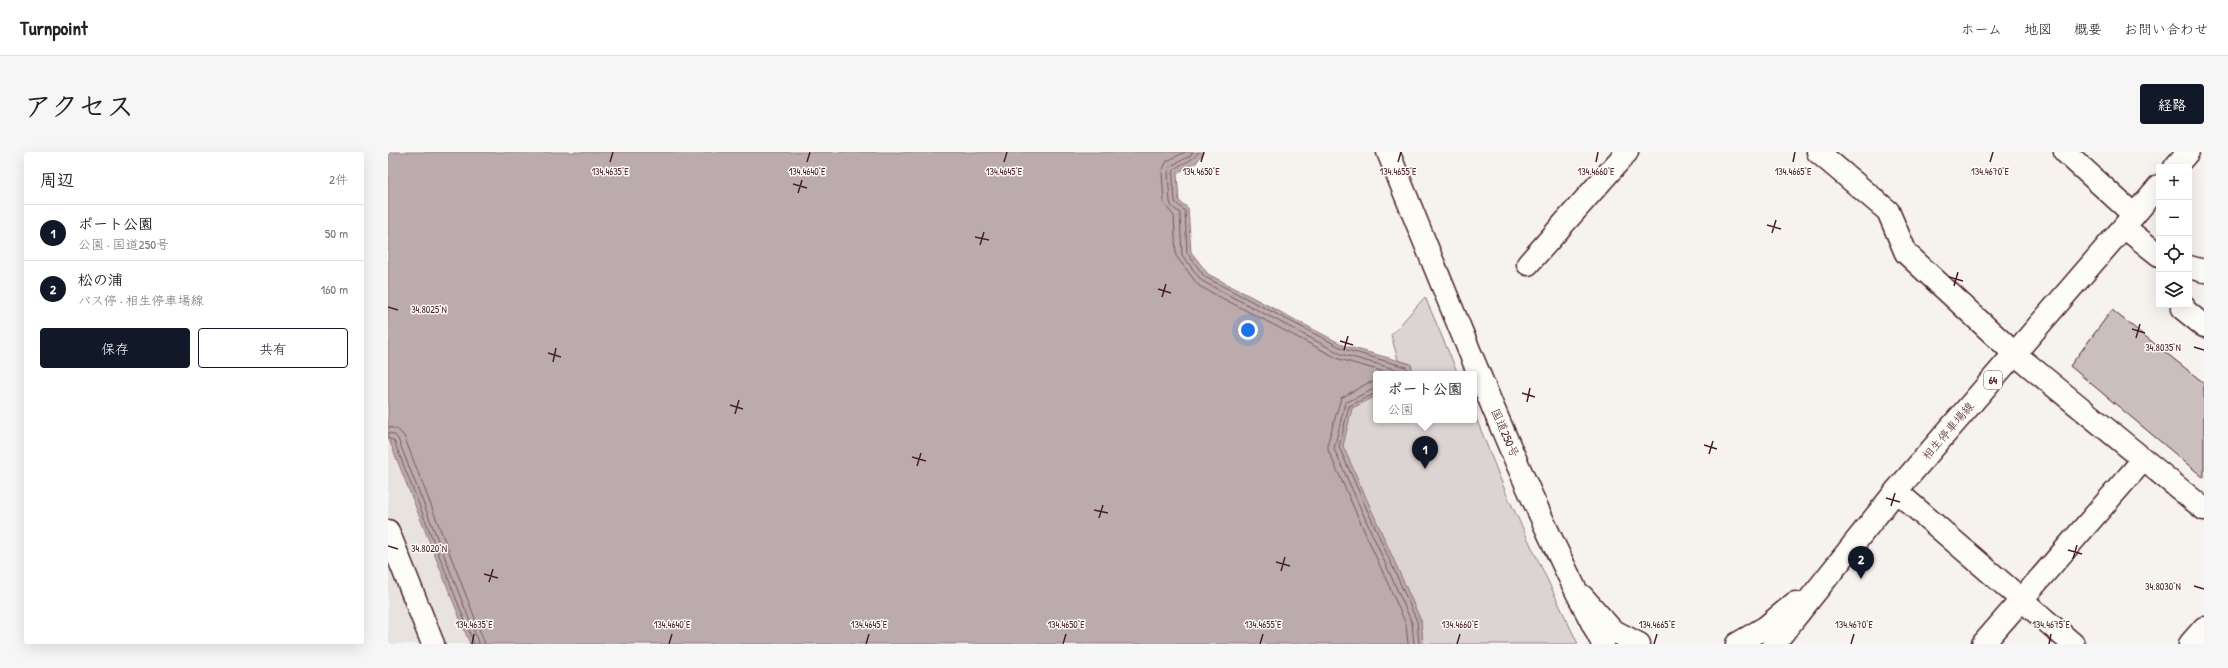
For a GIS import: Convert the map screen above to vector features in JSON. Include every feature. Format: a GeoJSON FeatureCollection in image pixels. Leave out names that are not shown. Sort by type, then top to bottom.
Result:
{"type":"FeatureCollection","features":[{"type":"Feature","properties":{"kind":"main road","name":"国道250号"},"geometry":{"type":"LineString","coordinates":[[1388,152],[1489,396],[1572,584],[1602,644]]}},
{"type":"Feature","properties":{"kind":"main road"},"geometry":{"type":"LineString","coordinates":[[1528,264],[1627,152]]}},
{"type":"Feature","properties":{"kind":"main road"},"geometry":{"type":"LineString","coordinates":[[1818,152],[1888,211],[1906,253],[2015,354],[2204,509]]}},
{"type":"Feature","properties":{"kind":"main road"},"geometry":{"type":"LineString","coordinates":[[2178,164],[2188,152]]}},
{"type":"Feature","properties":{"kind":"main road"},"geometry":{"type":"LineString","coordinates":[[2077,156],[2129,221],[2156,252]]}},
{"type":"Feature","properties":{"kind":"main road","name":"相生停車場線"},"geometry":{"type":"LineString","coordinates":[[1777,643],[1828,575],[1896,492],[2156,190]]}},
{"type":"Feature","properties":{"kind":"main road"},"geometry":{"type":"LineString","coordinates":[[2182,308],[2204,326]]}},
{"type":"Feature","properties":{"kind":"main road"},"geometry":{"type":"LineString","coordinates":[[1983,644],[2143,460]]}},
{"type":"Feature","properties":{"kind":"main road"},"geometry":{"type":"LineString","coordinates":[[1896,492],[2073,644]]}},
{"type":"Feature","properties":{"kind":"main road"},"geometry":{"type":"LineString","coordinates":[[388,531],[392,555],[433,644]]}},
{"type":"Feature","properties":{"kind":"main road"},"geometry":{"type":"LineString","coordinates":[[1737,644],[1766,627],[1828,575]]}},
{"type":"Feature","properties":{"kind":"main road"},"geometry":{"type":"LineString","coordinates":[[1572,584],[1612,630],[1639,644]]}},
{"type":"Feature","properties":{"kind":"main road"},"geometry":{"type":"LineString","coordinates":[[2190,644],[2204,628]]}},
{"type":"Feature","properties":{"kind":"shaded area"},"geometry":{"type":"Polygon","coordinates":[[[1425,297],[1457,371],[1412,371],[1411,364],[1398,360],[1391,335],[1425,297]]]}},
{"type":"Feature","properties":{"kind":"shaded area"},"geometry":{"type":"Polygon","coordinates":[[[1373,398],[1373,423],[1477,423],[1477,420],[1506,493],[1578,644],[1423,644],[1421,621],[1342,446],[1352,408],[1373,398]]]}},
{"type":"Feature","properties":{"kind":"shaded area"},"geometry":{"type":"Polygon","coordinates":[[[388,437],[470,644],[388,644],[388,437]]]}},
{"type":"Feature","properties":{"kind":"water"},"geometry":{"type":"Polygon","coordinates":[[[388,152],[1204,152],[1196,163],[1177,173],[1179,201],[1188,208],[1191,252],[1208,274],[1345,346],[1411,364],[1412,371],[1373,371],[1373,398],[1352,408],[1343,446],[1421,621],[1423,644],[470,644],[388,437],[388,152]]]}},
{"type":"Feature","properties":{"kind":"building"},"geometry":{"type":"Polygon","coordinates":[[[2112,310],[2204,383],[2204,478],[2070,366],[2112,310]]]}},
{"type":"Feature","properties":{"kind":"place","name":"ポート公園"},"geometry":{"type":"Point","coordinates":[1425,469]}},
{"type":"Feature","properties":{"kind":"place","name":"松の浦"},"geometry":{"type":"Point","coordinates":[1861,579]}}]}
